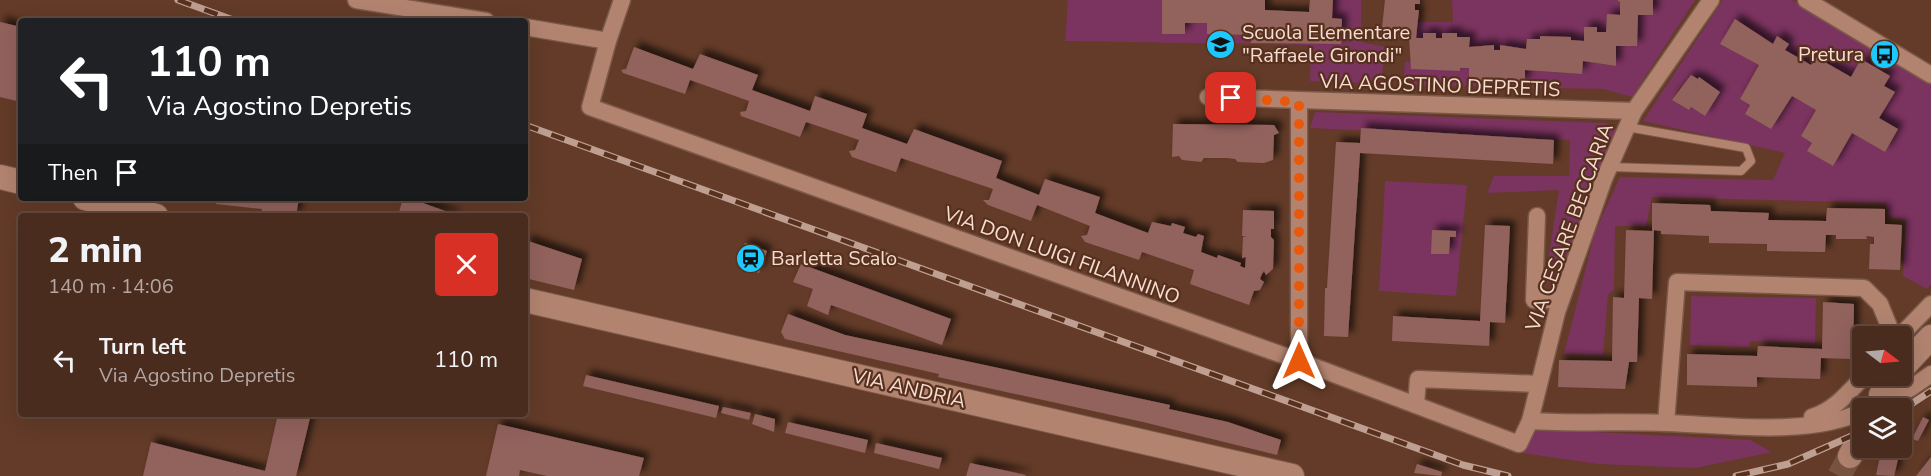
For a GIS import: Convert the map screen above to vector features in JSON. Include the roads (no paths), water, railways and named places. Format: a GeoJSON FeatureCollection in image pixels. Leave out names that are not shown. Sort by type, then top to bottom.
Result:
{"type":"FeatureCollection","features":[{"type":"Feature","properties":{"kind":"main road"},"geometry":{"type":"LineString","coordinates":[[0,177],[18,181]]}},
{"type":"Feature","properties":{"kind":"main road"},"geometry":{"type":"LineString","coordinates":[[97,201],[146,213]]}},
{"type":"Feature","properties":{"kind":"main road","name":"VIA ANDRIA"},"geometry":{"type":"LineString","coordinates":[[528,301],[1292,476]]}},
{"type":"Feature","properties":{"kind":"main road"},"geometry":{"type":"LineString","coordinates":[[1912,358],[1931,338]]}},
{"type":"Feature","properties":{"kind":"main road"},"geometry":{"type":"LineString","coordinates":[[1877,398],[1887,386]]}},
{"type":"Feature","properties":{"kind":"street"},"geometry":{"type":"LineString","coordinates":[[356,0],[467,18]]}},
{"type":"Feature","properties":{"kind":"street"},"geometry":{"type":"LineString","coordinates":[[528,28],[608,41],[622,0]]}},
{"type":"Feature","properties":{"kind":"street","name":"VIA CESARE BECCARIA"},"geometry":{"type":"LineString","coordinates":[[1519,444],[1530,421],[1561,300],[1610,167],[1631,119],[1711,0]]}},
{"type":"Feature","properties":{"kind":"street"},"geometry":{"type":"LineString","coordinates":[[1806,0],[1931,75]]}},
{"type":"Feature","properties":{"kind":"street","name":"VIA DON LUIGI FILANNINO"},"geometry":{"type":"LineString","coordinates":[[608,41],[590,107],[1299,361],[1519,444]]}},
{"type":"Feature","properties":{"kind":"street","name":"VIA AGOSTINO DEPRETIS"},"geometry":{"type":"LineString","coordinates":[[1208,97],[1631,119]]}},
{"type":"Feature","properties":{"kind":"street"},"geometry":{"type":"LineString","coordinates":[[1299,102],[1299,361]]}},
{"type":"Feature","properties":{"kind":"street"},"geometry":{"type":"LineString","coordinates":[[1537,216],[1534,300],[1561,300]]}},
{"type":"Feature","properties":{"kind":"street"},"geometry":{"type":"LineString","coordinates":[[1666,423],[1677,282],[1864,288],[1880,304],[1889,326]]}},
{"type":"Feature","properties":{"kind":"street"},"geometry":{"type":"LineString","coordinates":[[1910,326],[1931,304]]}},
{"type":"Feature","properties":{"kind":"street"},"geometry":{"type":"LineString","coordinates":[[1883,398],[1911,388],[1931,374]]}},
{"type":"Feature","properties":{"kind":"street"},"geometry":{"type":"LineString","coordinates":[[1416,405],[1418,379],[1539,384]]}},
{"type":"Feature","properties":{"kind":"street"},"geometry":{"type":"LineString","coordinates":[[1788,426],[1825,413],[1855,386]]}},
{"type":"Feature","properties":{"kind":"street"},"geometry":{"type":"LineString","coordinates":[[1530,421],[1589,424],[1666,423],[1754,428],[1821,422],[1852,414]]}},
{"type":"Feature","properties":{"kind":"lane"},"geometry":{"type":"LineString","coordinates":[[1610,167],[1741,171],[1751,161],[1746,148],[1631,119]]}},
{"type":"Feature","properties":{"kind":"tunnel"},"geometry":{"type":"LineString","coordinates":[[1839,476],[1850,456]]}},
{"type":"Feature","properties":{"kind":"railway"},"geometry":{"type":"LineString","coordinates":[[178,0],[228,18]]}},
{"type":"Feature","properties":{"kind":"railway"},"geometry":{"type":"LineString","coordinates":[[528,126],[1463,465],[1508,476]]}},
{"type":"Feature","properties":{"kind":"railway"},"geometry":{"type":"LineString","coordinates":[[1912,403],[1931,391]]}},
{"type":"Feature","properties":{"kind":"railway"},"geometry":{"type":"LineString","coordinates":[[1736,476],[1788,464],[1852,436]]}},
{"type":"Feature","properties":{"kind":"place","name":"Scuola Elementare \"Raffaele Girondi\""},"geometry":{"type":"Point","coordinates":[1221,44]}},
{"type":"Feature","properties":{"kind":"place","name":"Pretura"},"geometry":{"type":"Point","coordinates":[1885,54]}},
{"type":"Feature","properties":{"kind":"place","name":"Barletta Scalo"},"geometry":{"type":"Point","coordinates":[750,258]}}]}
